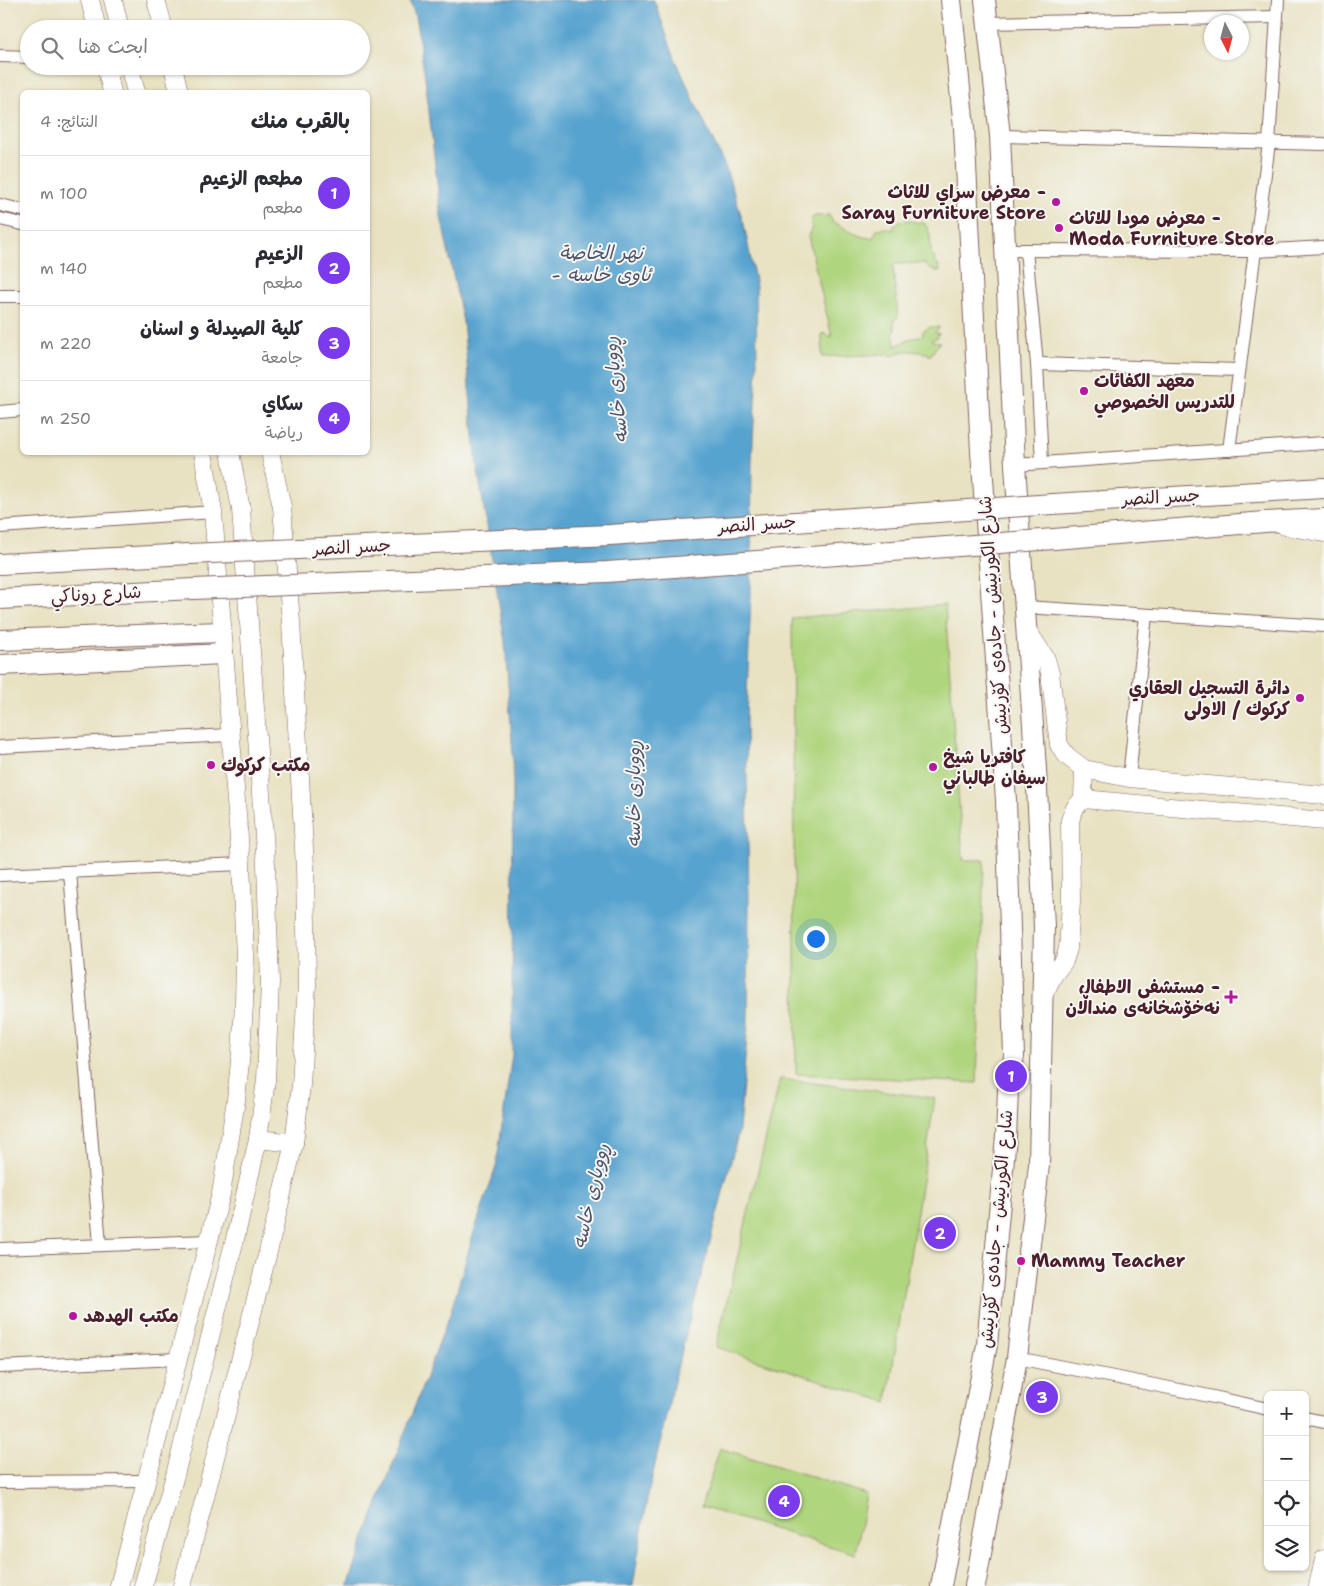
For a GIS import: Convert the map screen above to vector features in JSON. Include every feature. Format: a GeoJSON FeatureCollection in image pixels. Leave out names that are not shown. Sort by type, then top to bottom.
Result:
{"type":"FeatureCollection","features":[{"type":"Feature","properties":{"kind":"main road","name":"شارع الكورنيش - جادەی کۆرنیش"},"geometry":{"type":"LineString","coordinates":[[940,1586],[987,1345],[1006,1136],[1008,1091],[1014,1056],[1006,800],[980,451],[964,128],[951,0]]}},
{"type":"Feature","properties":{"kind":"main road","name":"شارع الكورنيش - جادەی کۆرنیش"},"geometry":{"type":"LineString","coordinates":[[975,1586],[1017,1358],[1039,1164],[1043,916],[1027,630],[1015,465],[1000,136],[985,0]]}},
{"type":"Feature","properties":{"kind":"main road","name":"جسر النصر"},"geometry":{"type":"LineString","coordinates":[[189,554],[610,535],[1053,504],[1324,488]]}},
{"type":"Feature","properties":{"kind":"main road","name":"جسر النصر"},"geometry":{"type":"LineString","coordinates":[[193,589],[607,572],[1324,519]]}},
{"type":"Feature","properties":{"kind":"main road","name":"شارع روناكي"},"geometry":{"type":"LineString","coordinates":[[0,564],[189,554]]}},
{"type":"Feature","properties":{"kind":"main road","name":"شارع روناكي"},"geometry":{"type":"LineString","coordinates":[[0,599],[193,589]]}},
{"type":"Feature","properties":{"kind":"main road"},"geometry":{"type":"LineString","coordinates":[[0,640],[222,632]]}},
{"type":"Feature","properties":{"kind":"main road"},"geometry":{"type":"LineString","coordinates":[[0,665],[223,654]]}},
{"type":"Feature","properties":{"kind":"street"},"geometry":{"type":"LineString","coordinates":[[90,0],[95,20]]}},
{"type":"Feature","properties":{"kind":"street"},"geometry":{"type":"LineString","coordinates":[[113,0],[118,20]]}},
{"type":"Feature","properties":{"kind":"street"},"geometry":{"type":"LineString","coordinates":[[156,0],[162,20]]}},
{"type":"Feature","properties":{"kind":"street"},"geometry":{"type":"LineString","coordinates":[[1228,450],[1268,143],[1278,0]]}},
{"type":"Feature","properties":{"kind":"street"},"geometry":{"type":"LineString","coordinates":[[987,23],[1276,17]]}},
{"type":"Feature","properties":{"kind":"street"},"geometry":{"type":"LineString","coordinates":[[0,56],[20,57]]}},
{"type":"Feature","properties":{"kind":"street"},"geometry":{"type":"LineString","coordinates":[[108,75],[112,90]]}},
{"type":"Feature","properties":{"kind":"street"},"geometry":{"type":"LineString","coordinates":[[132,75],[136,90]]}},
{"type":"Feature","properties":{"kind":"street"},"geometry":{"type":"LineString","coordinates":[[175,75],[179,90]]}},
{"type":"Feature","properties":{"kind":"street"},"geometry":{"type":"LineString","coordinates":[[1000,136],[1324,144]]}},
{"type":"Feature","properties":{"kind":"street"},"geometry":{"type":"LineString","coordinates":[[0,205],[20,210]]}},
{"type":"Feature","properties":{"kind":"street"},"geometry":{"type":"LineString","coordinates":[[0,219],[20,224]]}},
{"type":"Feature","properties":{"kind":"street"},"geometry":{"type":"LineString","coordinates":[[1005,250],[1254,251],[1324,247]]}},
{"type":"Feature","properties":{"kind":"street"},"geometry":{"type":"LineString","coordinates":[[1026,250],[1042,463]]}},
{"type":"Feature","properties":{"kind":"street"},"geometry":{"type":"LineString","coordinates":[[0,296],[20,296]]}},
{"type":"Feature","properties":{"kind":"street"},"geometry":{"type":"LineString","coordinates":[[1036,364],[1239,370]]}},
{"type":"Feature","properties":{"kind":"street"},"geometry":{"type":"LineString","coordinates":[[0,412],[20,410]]}},
{"type":"Feature","properties":{"kind":"street"},"geometry":{"type":"LineString","coordinates":[[1015,465],[1324,443]]}},
{"type":"Feature","properties":{"kind":"street"},"geometry":{"type":"LineString","coordinates":[[119,1586],[210,1241],[229,1147],[241,1052],[245,957],[240,864],[213,512],[204,455]]}},
{"type":"Feature","properties":{"kind":"street"},"geometry":{"type":"LineString","coordinates":[[143,1586],[175,1474],[235,1239],[258,1139],[266,1080],[270,982],[263,830],[241,509],[231,455]]}},
{"type":"Feature","properties":{"kind":"street"},"geometry":{"type":"LineString","coordinates":[[182,1586],[294,1143],[301,1085],[307,984],[305,866],[291,622],[282,507],[271,455]]}},
{"type":"Feature","properties":{"kind":"street"},"geometry":{"type":"LineString","coordinates":[[0,527],[213,512]]}},
{"type":"Feature","properties":{"kind":"street"},"geometry":{"type":"LineString","coordinates":[[1265,522],[1324,533]]}},
{"type":"Feature","properties":{"kind":"street"},"geometry":{"type":"LineString","coordinates":[[1025,607],[1324,626]]}},
{"type":"Feature","properties":{"kind":"street"},"geometry":{"type":"LineString","coordinates":[[1130,778],[1146,615]]}},
{"type":"Feature","properties":{"kind":"street"},"geometry":{"type":"LineString","coordinates":[[1027,630],[1046,659],[1052,681],[1060,745],[1067,756],[1084,769],[1130,778],[1324,795]]}},
{"type":"Feature","properties":{"kind":"street"},"geometry":{"type":"LineString","coordinates":[[0,747],[229,735]]}},
{"type":"Feature","properties":{"kind":"street"},"geometry":{"type":"LineString","coordinates":[[1042,998],[1053,976],[1064,961],[1068,949],[1071,902],[1070,820],[1075,808],[1083,799],[1084,769]]}},
{"type":"Feature","properties":{"kind":"street"},"geometry":{"type":"LineString","coordinates":[[233,773],[263,830]]}},
{"type":"Feature","properties":{"kind":"street"},"geometry":{"type":"LineString","coordinates":[[1083,799],[1324,821]]}},
{"type":"Feature","properties":{"kind":"street"},"geometry":{"type":"LineString","coordinates":[[0,875],[240,864]]}},
{"type":"Feature","properties":{"kind":"street"},"geometry":{"type":"LineString","coordinates":[[70,872],[100,1245]]}},
{"type":"Feature","properties":{"kind":"street"},"geometry":{"type":"LineString","coordinates":[[258,1139],[294,1143]]}},
{"type":"Feature","properties":{"kind":"street"},"geometry":{"type":"LineString","coordinates":[[0,1249],[210,1241]]}},
{"type":"Feature","properties":{"kind":"street"},"geometry":{"type":"LineString","coordinates":[[1017,1358],[1264,1408]]}},
{"type":"Feature","properties":{"kind":"street"},"geometry":{"type":"LineString","coordinates":[[0,1367],[178,1359]]}},
{"type":"Feature","properties":{"kind":"street"},"geometry":{"type":"LineString","coordinates":[[1309,1419],[1324,1422]]}},
{"type":"Feature","properties":{"kind":"street"},"geometry":{"type":"LineString","coordinates":[[0,1482],[147,1481]]}},
{"type":"Feature","properties":{"kind":"street"},"geometry":{"type":"LineString","coordinates":[[1318,1586],[1324,1559]]}},
{"type":"Feature","properties":{"kind":"green space"},"geometry":{"type":"Polygon","coordinates":[[[826,215],[829,215],[834,224],[868,238],[873,238],[877,229],[886,228],[894,230],[893,226],[898,224],[899,221],[924,223],[927,226],[931,253],[940,271],[931,269],[924,263],[895,264],[893,266],[898,317],[894,320],[895,330],[893,333],[896,346],[909,339],[923,335],[923,331],[930,327],[939,327],[935,332],[936,334],[939,333],[937,338],[932,339],[932,341],[940,342],[930,356],[927,353],[909,351],[901,352],[894,356],[887,354],[822,357],[822,333],[832,337],[808,236],[812,227],[811,219],[815,216],[823,216],[825,218],[826,215]]]}},
{"type":"Feature","properties":{"kind":"green space"},"geometry":{"type":"Polygon","coordinates":[[[945,605],[963,860],[984,860],[977,1083],[796,1074],[792,618],[945,605]]]}},
{"type":"Feature","properties":{"kind":"green space"},"geometry":{"type":"Polygon","coordinates":[[[780,1079],[935,1098],[887,1402],[716,1347],[780,1079]]]}},
{"type":"Feature","properties":{"kind":"green space"},"geometry":{"type":"Polygon","coordinates":[[[720,1448],[866,1494],[856,1554],[701,1507],[720,1448]]]}},
{"type":"Feature","properties":{"kind":"water","name":"نهر الخاصة - ئاوی خاسە"},"geometry":{"type":"Polygon","coordinates":[[[410,0],[654,0],[675,58],[725,166],[744,224],[756,286],[757,366],[752,460],[751,596],[746,719],[749,903],[748,1024],[739,1130],[675,1377],[647,1500],[633,1586],[348,1586],[450,1314],[474,1232],[496,1167],[512,1054],[513,756],[505,642],[476,458],[463,322],[441,217],[425,77],[415,16],[410,0]]]}},
{"type":"Feature","properties":{"kind":"place","name":"معرض سراي للاثاث - Saray Furniture Store"},"geometry":{"type":"Point","coordinates":[1056,202]}},
{"type":"Feature","properties":{"kind":"place","name":"معرض مودا للاثاث - Moda Furniture Store"},"geometry":{"type":"Point","coordinates":[1059,228]}},
{"type":"Feature","properties":{"kind":"place","name":"معهد الكفائات للتدريس الخصوصي"},"geometry":{"type":"Point","coordinates":[1084,391]}},
{"type":"Feature","properties":{"kind":"place","name":"دائرة التسجيل العقاري كركوك / الاولى"},"geometry":{"type":"Point","coordinates":[1300,698]}},
{"type":"Feature","properties":{"kind":"place","name":"مكتب كركوك"},"geometry":{"type":"Point","coordinates":[211,765]}},
{"type":"Feature","properties":{"kind":"place","name":"كافتريا شيخ سيفان طالباني"},"geometry":{"type":"Point","coordinates":[933,767]}},
{"type":"Feature","properties":{"kind":"place","name":"مستشفى الاطفال - نەخۆشخانەی منداڵان"},"geometry":{"type":"Point","coordinates":[1231,997]}},
{"type":"Feature","properties":{"kind":"place","name":"مطعم الزعيم"},"geometry":{"type":"Point","coordinates":[1011,1076]}},
{"type":"Feature","properties":{"kind":"place","name":"الزعيم"},"geometry":{"type":"Point","coordinates":[940,1233]}},
{"type":"Feature","properties":{"kind":"place","name":"Mammy Teacher"},"geometry":{"type":"Point","coordinates":[1021,1261]}},
{"type":"Feature","properties":{"kind":"place","name":"مكتب الهدهد"},"geometry":{"type":"Point","coordinates":[73,1316]}},
{"type":"Feature","properties":{"kind":"place","name":"كلية الصيدلة و اسنان"},"geometry":{"type":"Point","coordinates":[1042,1397]}},
{"type":"Feature","properties":{"kind":"place","name":"سكاي"},"geometry":{"type":"Point","coordinates":[784,1501]}},
{"type":"Feature","properties":{"kind":"water label","name":"ڕووباری خاسە"},"geometry":{"type":"Point","coordinates":[615,390]}},
{"type":"Feature","properties":{"kind":"water label","name":"ڕووباری خاسە"},"geometry":{"type":"Point","coordinates":[633,794]}},
{"type":"Feature","properties":{"kind":"water label","name":"ڕووباری خاسە"},"geometry":{"type":"Point","coordinates":[590,1196]}}]}
